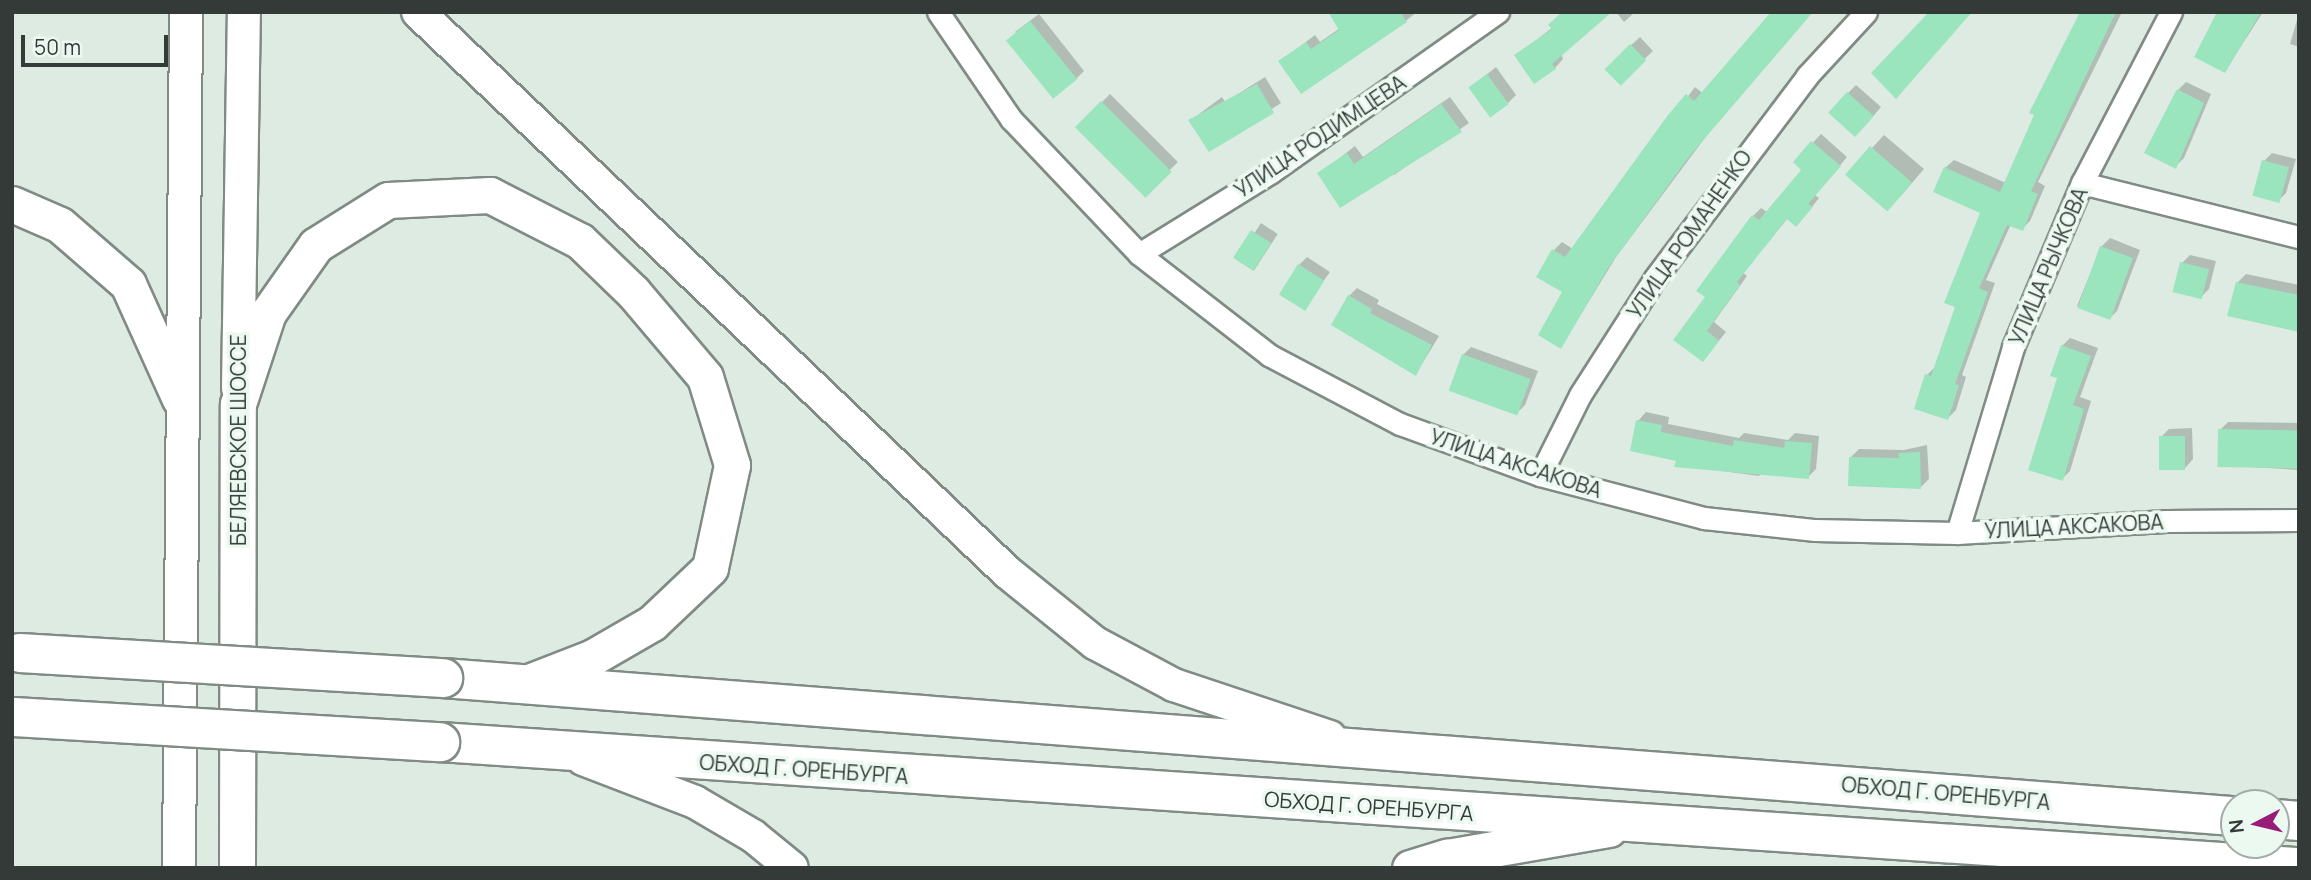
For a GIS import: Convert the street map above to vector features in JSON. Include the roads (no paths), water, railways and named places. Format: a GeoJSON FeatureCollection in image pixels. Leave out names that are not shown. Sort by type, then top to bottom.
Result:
{"type":"FeatureCollection","features":[{"type":"Feature","properties":{"kind":"highway","name":"ОБХОД Г. ОРЕНБУРГА"},"geometry":{"type":"LineString","coordinates":[[16,653],[529,682],[2220,815]]}},
{"type":"Feature","properties":{"kind":"highway","name":"ОБХОД Г. ОРЕНБУРГА"},"geometry":{"type":"LineString","coordinates":[[13,717],[440,742],[569,753],[2299,867]]}},
{"type":"Feature","properties":{"kind":"main road"},"geometry":{"type":"LineString","coordinates":[[179,868],[180,399],[186,12]]}},
{"type":"Feature","properties":{"kind":"main road","name":"БЕЛЯЕВСКОЕ ШОССЕ"},"geometry":{"type":"LineString","coordinates":[[237,868],[237,404],[244,12]]}},
{"type":"Feature","properties":{"kind":"main road"},"geometry":{"type":"LineString","coordinates":[[418,12],[1007,572],[1095,643],[1174,685],[1358,747]]}},
{"type":"Feature","properties":{"kind":"main road"},"geometry":{"type":"LineString","coordinates":[[237,404],[268,313],[316,244],[388,200],[490,195],[580,242],[634,292],[705,377],[732,465],[710,568],[652,623],[593,656],[529,682]]}},
{"type":"Feature","properties":{"kind":"main road"},"geometry":{"type":"LineString","coordinates":[[12,204],[60,225],[128,284],[180,399]]}},
{"type":"Feature","properties":{"kind":"main road"},"geometry":{"type":"LineString","coordinates":[[569,753],[695,802],[753,836],[792,868]]}},
{"type":"Feature","properties":{"kind":"main road"},"geometry":{"type":"LineString","coordinates":[[1410,868],[1447,856],[1634,824]]}},
{"type":"Feature","properties":{"kind":"street","name":"УЛИЦА АКСАКОВА"},"geometry":{"type":"LineString","coordinates":[[938,12],[1011,119],[1139,254],[1269,355],[1400,424],[1540,475],[1704,518],[1815,530],[1957,533],[2166,521],[2299,520]]}},
{"type":"Feature","properties":{"kind":"street","name":"УЛИЦА РОДИМЦЕВА"},"geometry":{"type":"LineString","coordinates":[[1139,254],[1271,172],[1498,12]]}},
{"type":"Feature","properties":{"kind":"street","name":"УЛИЦА РОМАНЕНКО"},"geometry":{"type":"LineString","coordinates":[[1540,475],[1580,395],[1655,278],[1807,76],[1866,12]]}},
{"type":"Feature","properties":{"kind":"street","name":"УЛИЦА РЫЧКОВА"},"geometry":{"type":"LineString","coordinates":[[1957,533],[2013,347],[2082,183],[2171,12]]}},
{"type":"Feature","properties":{"kind":"street"},"geometry":{"type":"LineString","coordinates":[[2082,183],[2299,237]]}}]}
